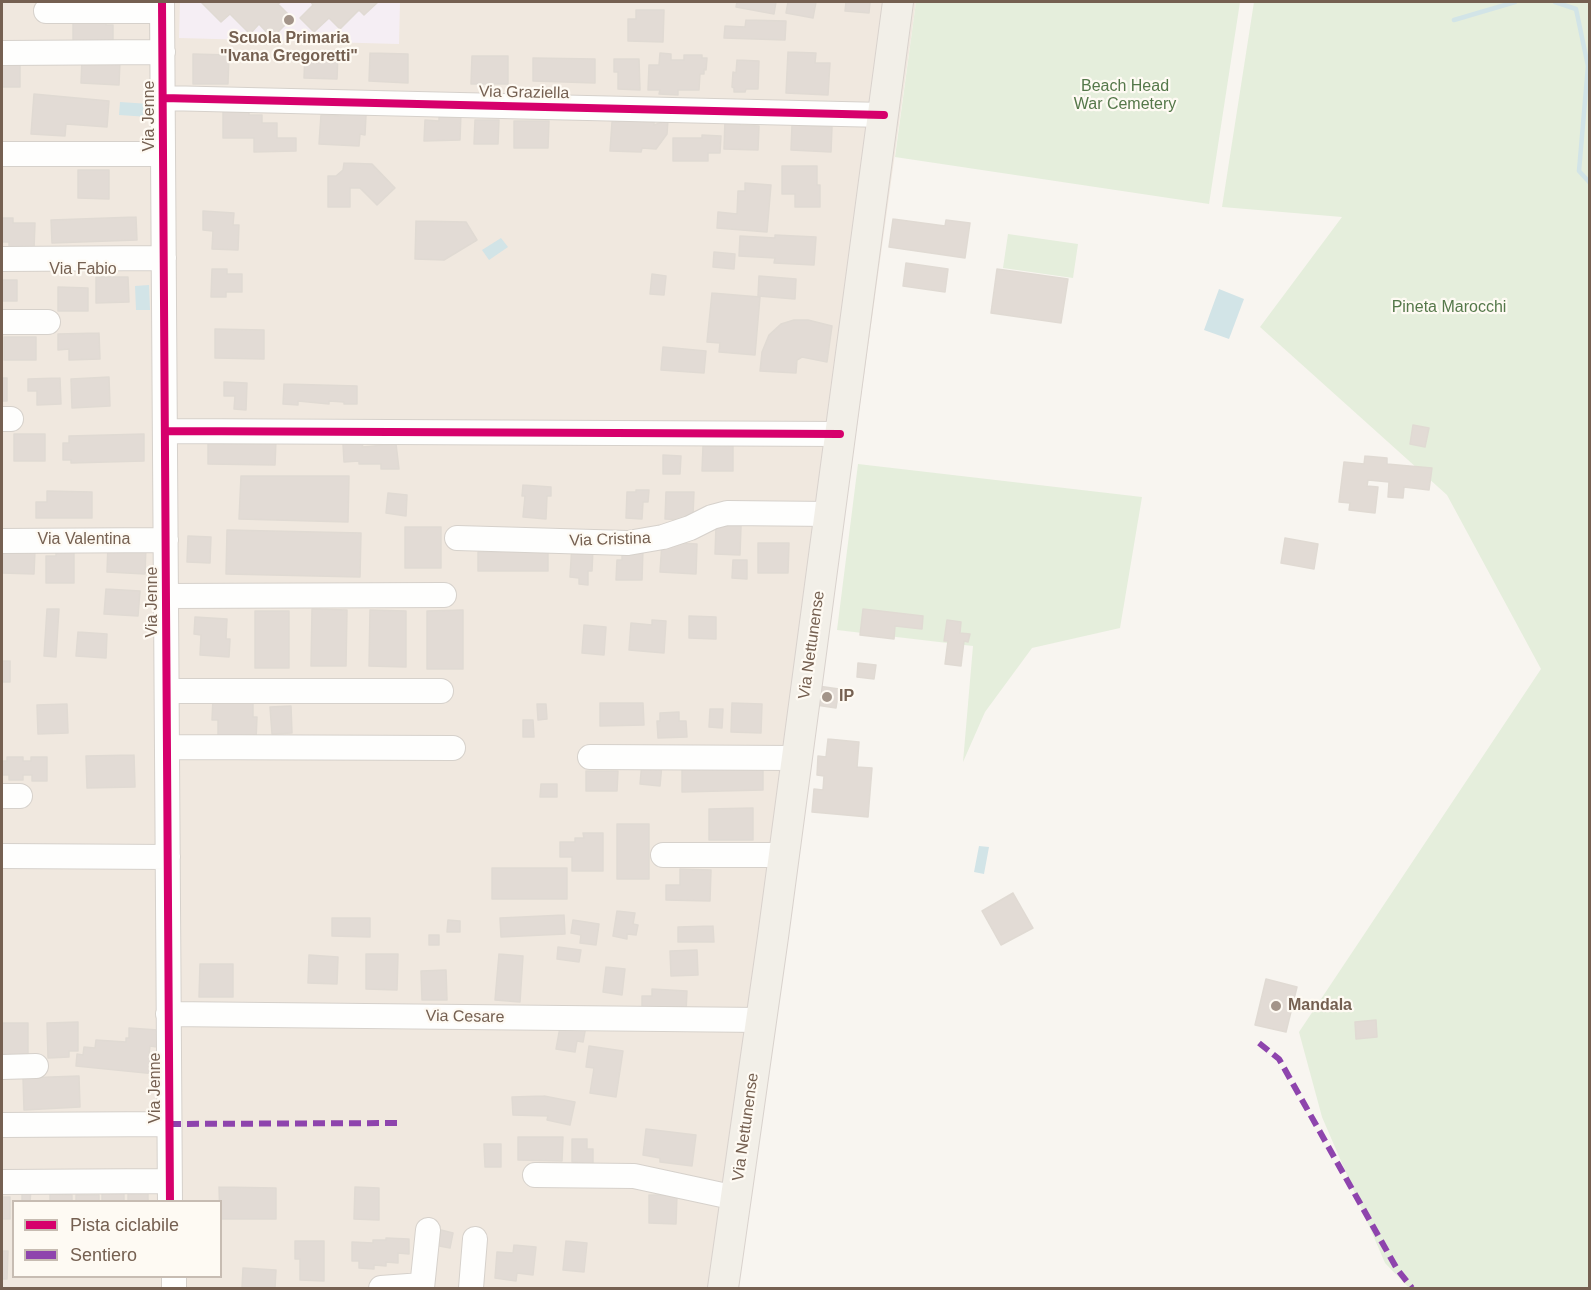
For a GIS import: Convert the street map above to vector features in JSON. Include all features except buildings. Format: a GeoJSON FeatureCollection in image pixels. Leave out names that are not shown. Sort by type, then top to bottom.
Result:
{"type":"FeatureCollection","features":[{"type":"Feature","properties":{"kind":"main road","name":"Via Nettunense"},"geometry":{"type":"LineString","coordinates":[[723,1288],[784,855],[898,2]]}},
{"type":"Feature","properties":{"kind":"street"},"geometry":{"type":"LineString","coordinates":[[46,11],[162,6]]}},
{"type":"Feature","properties":{"kind":"street","name":"Via Jenne"},"geometry":{"type":"LineString","coordinates":[[162,6],[170,1191]]}},
{"type":"Feature","properties":{"kind":"street"},"geometry":{"type":"LineString","coordinates":[[2,53],[163,52]]}},
{"type":"Feature","properties":{"kind":"street","name":"Via Graziella"},"geometry":{"type":"LineString","coordinates":[[163,98],[884,115]]}},
{"type":"Feature","properties":{"kind":"street"},"geometry":{"type":"LineString","coordinates":[[2,154],[163,154]]}},
{"type":"Feature","properties":{"kind":"street"},"geometry":{"type":"LineString","coordinates":[[2,259],[164,264]]}},
{"type":"Feature","properties":{"kind":"street","name":"Via Fabio"},"geometry":{"type":"LineString","coordinates":[[2,271],[164,264]]}},
{"type":"Feature","properties":{"kind":"street"},"geometry":{"type":"LineString","coordinates":[[2,322],[48,322]]}},
{"type":"Feature","properties":{"kind":"street"},"geometry":{"type":"LineString","coordinates":[[165,431],[840,434]]}},
{"type":"Feature","properties":{"kind":"street","name":"Via Cristina"},"geometry":{"type":"LineString","coordinates":[[458,538],[628,543],[663,537],[727,513],[830,514]]}},
{"type":"Feature","properties":{"kind":"street","name":"Via Valentina"},"geometry":{"type":"LineString","coordinates":[[2,541],[166,540]]}},
{"type":"Feature","properties":{"kind":"street"},"geometry":{"type":"LineString","coordinates":[[166,596],[444,595]]}},
{"type":"Feature","properties":{"kind":"street"},"geometry":{"type":"LineString","coordinates":[[167,690],[441,692]]}},
{"type":"Feature","properties":{"kind":"street"},"geometry":{"type":"LineString","coordinates":[[167,747],[453,748]]}},
{"type":"Feature","properties":{"kind":"street"},"geometry":{"type":"LineString","coordinates":[[590,757],[797,758]]}},
{"type":"Feature","properties":{"kind":"street"},"geometry":{"type":"LineString","coordinates":[[663,855],[784,855]]}},
{"type":"Feature","properties":{"kind":"street"},"geometry":{"type":"LineString","coordinates":[[2,856],[168,857]]}},
{"type":"Feature","properties":{"kind":"street","name":"Via Cesare"},"geometry":{"type":"LineString","coordinates":[[168,1014],[761,1020]]}},
{"type":"Feature","properties":{"kind":"street"},"geometry":{"type":"LineString","coordinates":[[2,1067],[36,1066]]}},
{"type":"Feature","properties":{"kind":"street"},"geometry":{"type":"LineString","coordinates":[[2,1125],[169,1124]]}},
{"type":"Feature","properties":{"kind":"street"},"geometry":{"type":"LineString","coordinates":[[535,1175],[634,1176],[736,1198]]}},
{"type":"Feature","properties":{"kind":"street"},"geometry":{"type":"LineString","coordinates":[[2,1182],[170,1191]]}},
{"type":"Feature","properties":{"kind":"street"},"geometry":{"type":"LineString","coordinates":[[381,1288],[422,1287],[428,1230]]}},
{"type":"Feature","properties":{"kind":"street"},"geometry":{"type":"LineString","coordinates":[[471,1288],[475,1239]]}},
{"type":"Feature","properties":{"kind":"shaded area"},"geometry":{"type":"Polygon","coordinates":[[[2,2],[916,2],[737,1288],[2,1288],[2,2]]]}},
{"type":"Feature","properties":{"kind":"shaded area","name":"Scuola Primaria \"Ivana Gregoretti\""},"geometry":{"type":"Polygon","coordinates":[[[180,2],[400,2],[399,44],[179,38],[180,2]]]}},
{"type":"Feature","properties":{"kind":"shaded area"},"geometry":{"type":"Polygon","coordinates":[[[120,102],[150,104],[149,117],[119,115],[120,102]]]}},
{"type":"Feature","properties":{"kind":"shaded area"},"geometry":{"type":"Polygon","coordinates":[[[501,238],[508,247],[489,260],[482,250],[501,238]]]}},
{"type":"Feature","properties":{"kind":"shaded area"},"geometry":{"type":"Polygon","coordinates":[[[149,285],[150,310],[136,310],[135,286],[149,285]]]}},
{"type":"Feature","properties":{"kind":"shaded area"},"geometry":{"type":"Polygon","coordinates":[[[1219,289],[1244,299],[1229,339],[1204,330],[1219,289]]]}},
{"type":"Feature","properties":{"kind":"shaded area"},"geometry":{"type":"Polygon","coordinates":[[[979,846],[989,847],[984,874],[974,872],[979,846]]]}},
{"type":"Feature","properties":{"kind":"green space","name":"Beach Head War Cemetery"},"geometry":{"type":"Polygon","coordinates":[[[916,2],[1240,2],[1209,204],[895,157],[916,2]]]}},
{"type":"Feature","properties":{"kind":"green space","name":"Pineta Marocchi"},"geometry":{"type":"Polygon","coordinates":[[[1254,2],[1589,2],[1589,1288],[1409,1288],[1385,1263],[1322,1117],[1299,1032],[1541,669],[1447,495],[1260,327],[1342,217],[1222,207],[1254,2]]]}},
{"type":"Feature","properties":{"kind":"green space"},"geometry":{"type":"Polygon","coordinates":[[[1008,234],[1078,244],[1073,278],[1003,268],[1008,234]]]}},
{"type":"Feature","properties":{"kind":"green space"},"geometry":{"type":"Polygon","coordinates":[[[858,464],[1142,497],[1120,628],[1032,648],[985,712],[963,762],[973,646],[837,630],[858,464]]]}},
{"type":"Feature","properties":{"kind":"waterway"},"geometry":{"type":"LineString","coordinates":[[1454,20],[1515,2]]}},
{"type":"Feature","properties":{"kind":"waterway"},"geometry":{"type":"LineString","coordinates":[[1555,2],[1576,9],[1588,66],[1579,171],[1590,183]]}},
{"type":"Feature","properties":{"kind":"marked path"},"geometry":{"type":"LineString","coordinates":[[1259,1043],[1279,1059],[1397,1269],[1412,1288]]}},
{"type":"Feature","properties":{"kind":"marked path"},"geometry":{"type":"LineString","coordinates":[[169,1124],[399,1123]]}},
{"type":"Feature","properties":{"kind":"cycle path"},"geometry":{"type":"LineString","coordinates":[[162,2],[170,1200]]}},
{"type":"Feature","properties":{"kind":"cycle path"},"geometry":{"type":"LineString","coordinates":[[163,98],[884,115]]}},
{"type":"Feature","properties":{"kind":"cycle path"},"geometry":{"type":"LineString","coordinates":[[165,431],[840,434]]}},
{"type":"Feature","properties":{"kind":"place","name":"Scuola Primaria \"Ivana Gregoretti\""},"geometry":{"type":"Point","coordinates":[289,20]}},
{"type":"Feature","properties":{"kind":"place","name":"IP"},"geometry":{"type":"Point","coordinates":[827,697]}},
{"type":"Feature","properties":{"kind":"place","name":"Mandala"},"geometry":{"type":"Point","coordinates":[1276,1006]}}]}
